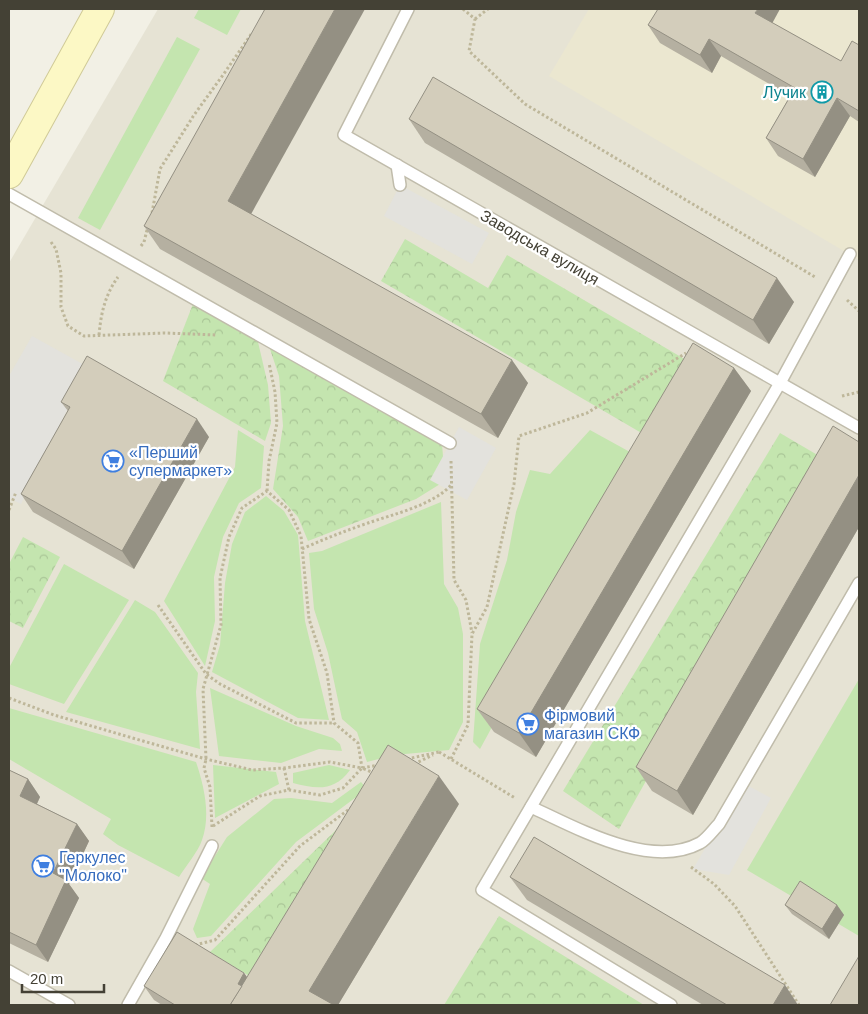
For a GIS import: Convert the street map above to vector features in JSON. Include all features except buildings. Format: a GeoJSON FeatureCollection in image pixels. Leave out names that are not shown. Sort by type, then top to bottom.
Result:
{"type":"FeatureCollection","features":[{"type":"Feature","properties":{"kind":"main road"},"geometry":{"type":"LineString","coordinates":[[9,174],[100,9]]}},
{"type":"Feature","properties":{"kind":"lane","name":"Заводська вулиця"},"geometry":{"type":"LineString","coordinates":[[408,9],[344,135],[859,428]]}},
{"type":"Feature","properties":{"kind":"lane"},"geometry":{"type":"LineString","coordinates":[[397,165],[400,185]]}},
{"type":"Feature","properties":{"kind":"lane"},"geometry":{"type":"LineString","coordinates":[[9,194],[450,443]]}},
{"type":"Feature","properties":{"kind":"lane"},"geometry":{"type":"LineString","coordinates":[[671,1005],[482,890],[780,383],[850,254]]}},
{"type":"Feature","properties":{"kind":"lane"},"geometry":{"type":"LineString","coordinates":[[531,807],[606,841],[654,852],[682,850],[702,842],[719,824],[859,583]]}},
{"type":"Feature","properties":{"kind":"lane"},"geometry":{"type":"LineString","coordinates":[[128,1005],[166,938],[212,846]]}},
{"type":"Feature","properties":{"kind":"lane"},"geometry":{"type":"LineString","coordinates":[[9,970],[69,1005]]}},
{"type":"Feature","properties":{"kind":"path"},"geometry":{"type":"LineString","coordinates":[[463,9],[475,20]]}},
{"type":"Feature","properties":{"kind":"path"},"geometry":{"type":"LineString","coordinates":[[488,9],[475,20],[469,51],[524,104],[832,287],[859,311]]}},
{"type":"Feature","properties":{"kind":"path"},"geometry":{"type":"LineString","coordinates":[[99,335],[101,314],[110,289],[144,242],[152,213],[160,169],[194,114],[224,75],[255,29]]}},
{"type":"Feature","properties":{"kind":"path"},"geometry":{"type":"LineString","coordinates":[[47,236],[56,249],[61,273],[61,307],[68,326],[84,336],[165,333],[260,336],[268,357],[275,392],[277,423],[269,461],[267,491]]}},
{"type":"Feature","properties":{"kind":"path"},"geometry":{"type":"LineString","coordinates":[[472,634],[487,607],[514,484],[519,436],[588,413],[706,340]]}},
{"type":"Feature","properties":{"kind":"path"},"geometry":{"type":"LineString","coordinates":[[450,443],[454,580],[466,600],[472,634],[468,726],[451,759]]}},
{"type":"Feature","properties":{"kind":"path"},"geometry":{"type":"LineString","coordinates":[[302,548],[422,504],[447,489],[452,483]]}},
{"type":"Feature","properties":{"kind":"path"},"geometry":{"type":"LineString","coordinates":[[267,491],[289,510],[301,536],[309,619],[327,673],[334,723]]}},
{"type":"Feature","properties":{"kind":"path"},"geometry":{"type":"LineString","coordinates":[[212,846],[210,787],[204,768],[206,759],[202,689],[221,624],[220,578],[229,537],[242,508],[267,491]]}},
{"type":"Feature","properties":{"kind":"path"},"geometry":{"type":"LineString","coordinates":[[9,510],[16,492]]}},
{"type":"Feature","properties":{"kind":"path"},"geometry":{"type":"LineString","coordinates":[[158,605],[206,674],[220,684],[296,723],[334,723],[358,743],[362,768]]}},
{"type":"Feature","properties":{"kind":"path"},"geometry":{"type":"LineString","coordinates":[[9,698],[54,715],[206,759],[252,770],[330,762],[362,768],[378,775]]}},
{"type":"Feature","properties":{"kind":"path"},"geometry":{"type":"LineString","coordinates":[[400,760],[439,752],[531,807]]}},
{"type":"Feature","properties":{"kind":"path"},"geometry":{"type":"LineString","coordinates":[[412,765],[439,752]]}},
{"type":"Feature","properties":{"kind":"path"},"geometry":{"type":"LineString","coordinates":[[212,826],[260,796],[289,790],[320,795],[343,788],[362,768],[381,764]]}},
{"type":"Feature","properties":{"kind":"path"},"geometry":{"type":"LineString","coordinates":[[284,768],[289,790]]}},
{"type":"Feature","properties":{"kind":"path"},"geometry":{"type":"LineString","coordinates":[[166,938],[193,946],[215,940],[300,846],[358,802]]}},
{"type":"Feature","properties":{"kind":"path"},"geometry":{"type":"LineString","coordinates":[[676,850],[693,869],[714,884],[735,906],[799,1005]]}},
{"type":"Feature","properties":{"kind":"shaded area"},"geometry":{"type":"Polygon","coordinates":[[[158,9],[859,9],[859,1005],[9,1005],[9,263],[158,9]]]}},
{"type":"Feature","properties":{"kind":"shaded area"},"geometry":{"type":"Polygon","coordinates":[[[589,9],[859,9],[859,260],[549,76],[589,9]]]}},
{"type":"Feature","properties":{"kind":"shaded area"},"geometry":{"type":"Polygon","coordinates":[[[400,185],[489,233],[472,264],[384,216],[400,185]]]}},
{"type":"Feature","properties":{"kind":"shaded area"},"geometry":{"type":"Polygon","coordinates":[[[32,336],[88,367],[21,504],[9,498],[9,376],[32,336]]]}},
{"type":"Feature","properties":{"kind":"shaded area"},"geometry":{"type":"Polygon","coordinates":[[[459,427],[496,448],[467,500],[430,480],[459,427]]]}},
{"type":"Feature","properties":{"kind":"shaded area"},"geometry":{"type":"Polygon","coordinates":[[[743,783],[771,798],[729,875],[693,869],[743,783]]]}},
{"type":"Feature","properties":{"kind":"green space"},"geometry":{"type":"Polygon","coordinates":[[[199,9],[241,9],[227,35],[194,18],[199,9]]]}},
{"type":"Feature","properties":{"kind":"green space"},"geometry":{"type":"Polygon","coordinates":[[[177,37],[200,49],[100,230],[78,218],[177,37]]]}},
{"type":"Feature","properties":{"kind":"green space"},"geometry":{"type":"Polygon","coordinates":[[[405,239],[488,288],[507,255],[693,364],[650,438],[381,281],[405,239]]]}},
{"type":"Feature","properties":{"kind":"green space"},"geometry":{"type":"Polygon","coordinates":[[[193,304],[258,342],[268,385],[271,423],[265,441],[163,381],[193,304]]]}},
{"type":"Feature","properties":{"kind":"green space"},"geometry":{"type":"Polygon","coordinates":[[[269,346],[442,444],[445,481],[416,499],[308,541],[298,517],[273,489],[283,426],[279,376],[269,346]]]}},
{"type":"Feature","properties":{"kind":"green space"},"geometry":{"type":"Polygon","coordinates":[[[238,430],[264,446],[261,488],[239,503],[223,537],[214,577],[215,621],[205,666],[164,601],[235,467],[238,430]]]}},
{"type":"Feature","properties":{"kind":"green space"},"geometry":{"type":"Polygon","coordinates":[[[590,430],[639,457],[480,749],[473,742],[480,644],[507,560],[516,512],[530,470],[550,474],[590,430]]]}},
{"type":"Feature","properties":{"kind":"green space"},"geometry":{"type":"Polygon","coordinates":[[[780,433],[826,460],[619,829],[563,791],[780,433]]]}},
{"type":"Feature","properties":{"kind":"green space"},"geometry":{"type":"Polygon","coordinates":[[[266,496],[284,511],[298,535],[305,621],[329,720],[298,718],[212,672],[220,645],[225,583],[232,544],[245,512],[266,496]]]}},
{"type":"Feature","properties":{"kind":"green space"},"geometry":{"type":"Polygon","coordinates":[[[441,502],[444,584],[458,608],[463,634],[463,722],[449,750],[394,755],[367,762],[357,732],[342,719],[328,653],[314,609],[309,553],[322,551],[441,502]]]}},
{"type":"Feature","properties":{"kind":"green space"},"geometry":{"type":"Polygon","coordinates":[[[23,537],[60,557],[23,628],[9,621],[9,564],[23,537]]]}},
{"type":"Feature","properties":{"kind":"green space"},"geometry":{"type":"Polygon","coordinates":[[[64,564],[129,600],[64,704],[9,684],[9,668],[64,564]]]}},
{"type":"Feature","properties":{"kind":"green space"},"geometry":{"type":"Polygon","coordinates":[[[135,600],[155,612],[198,673],[196,692],[200,749],[66,712],[135,600]]]}},
{"type":"Feature","properties":{"kind":"green space"},"geometry":{"type":"Polygon","coordinates":[[[859,679],[859,936],[747,870],[859,679]]]}},
{"type":"Feature","properties":{"kind":"green space"},"geometry":{"type":"Polygon","coordinates":[[[210,688],[296,726],[333,738],[340,744],[342,751],[319,749],[281,763],[219,756],[210,688]]]}},
{"type":"Feature","properties":{"kind":"green space"},"geometry":{"type":"Polygon","coordinates":[[[9,708],[196,762],[202,781],[205,801],[205,830],[198,849],[179,877],[118,845],[103,834],[111,819],[9,759],[9,708]]]}},
{"type":"Feature","properties":{"kind":"green space"},"geometry":{"type":"Polygon","coordinates":[[[213,765],[276,772],[279,784],[215,818],[213,765]]]}},
{"type":"Feature","properties":{"kind":"green space"},"geometry":{"type":"Polygon","coordinates":[[[329,765],[350,770],[338,782],[324,787],[309,787],[293,783],[293,773],[329,765]]]}},
{"type":"Feature","properties":{"kind":"green space"},"geometry":{"type":"Polygon","coordinates":[[[361,782],[367,789],[296,842],[211,936],[197,938],[193,929],[210,884],[201,878],[227,837],[274,799],[291,798],[332,803],[361,782]]]}},
{"type":"Feature","properties":{"kind":"green space"},"geometry":{"type":"Polygon","coordinates":[[[367,800],[270,992],[246,974],[210,952],[367,800]]]}},
{"type":"Feature","properties":{"kind":"green space"},"geometry":{"type":"Polygon","coordinates":[[[499,916],[644,1005],[444,1005],[499,916]]]}},
{"type":"Feature","properties":{"kind":"place","name":"Лучик"},"geometry":{"type":"Point","coordinates":[822,92]}},
{"type":"Feature","properties":{"kind":"place","name":"«Перший супермаркет»"},"geometry":{"type":"Point","coordinates":[113,461]}},
{"type":"Feature","properties":{"kind":"place","name":"Фірмовий магазин СКФ"},"geometry":{"type":"Point","coordinates":[528,724]}},
{"type":"Feature","properties":{"kind":"place","name":"Геркулес \"Молоко\""},"geometry":{"type":"Point","coordinates":[43,866]}}]}
